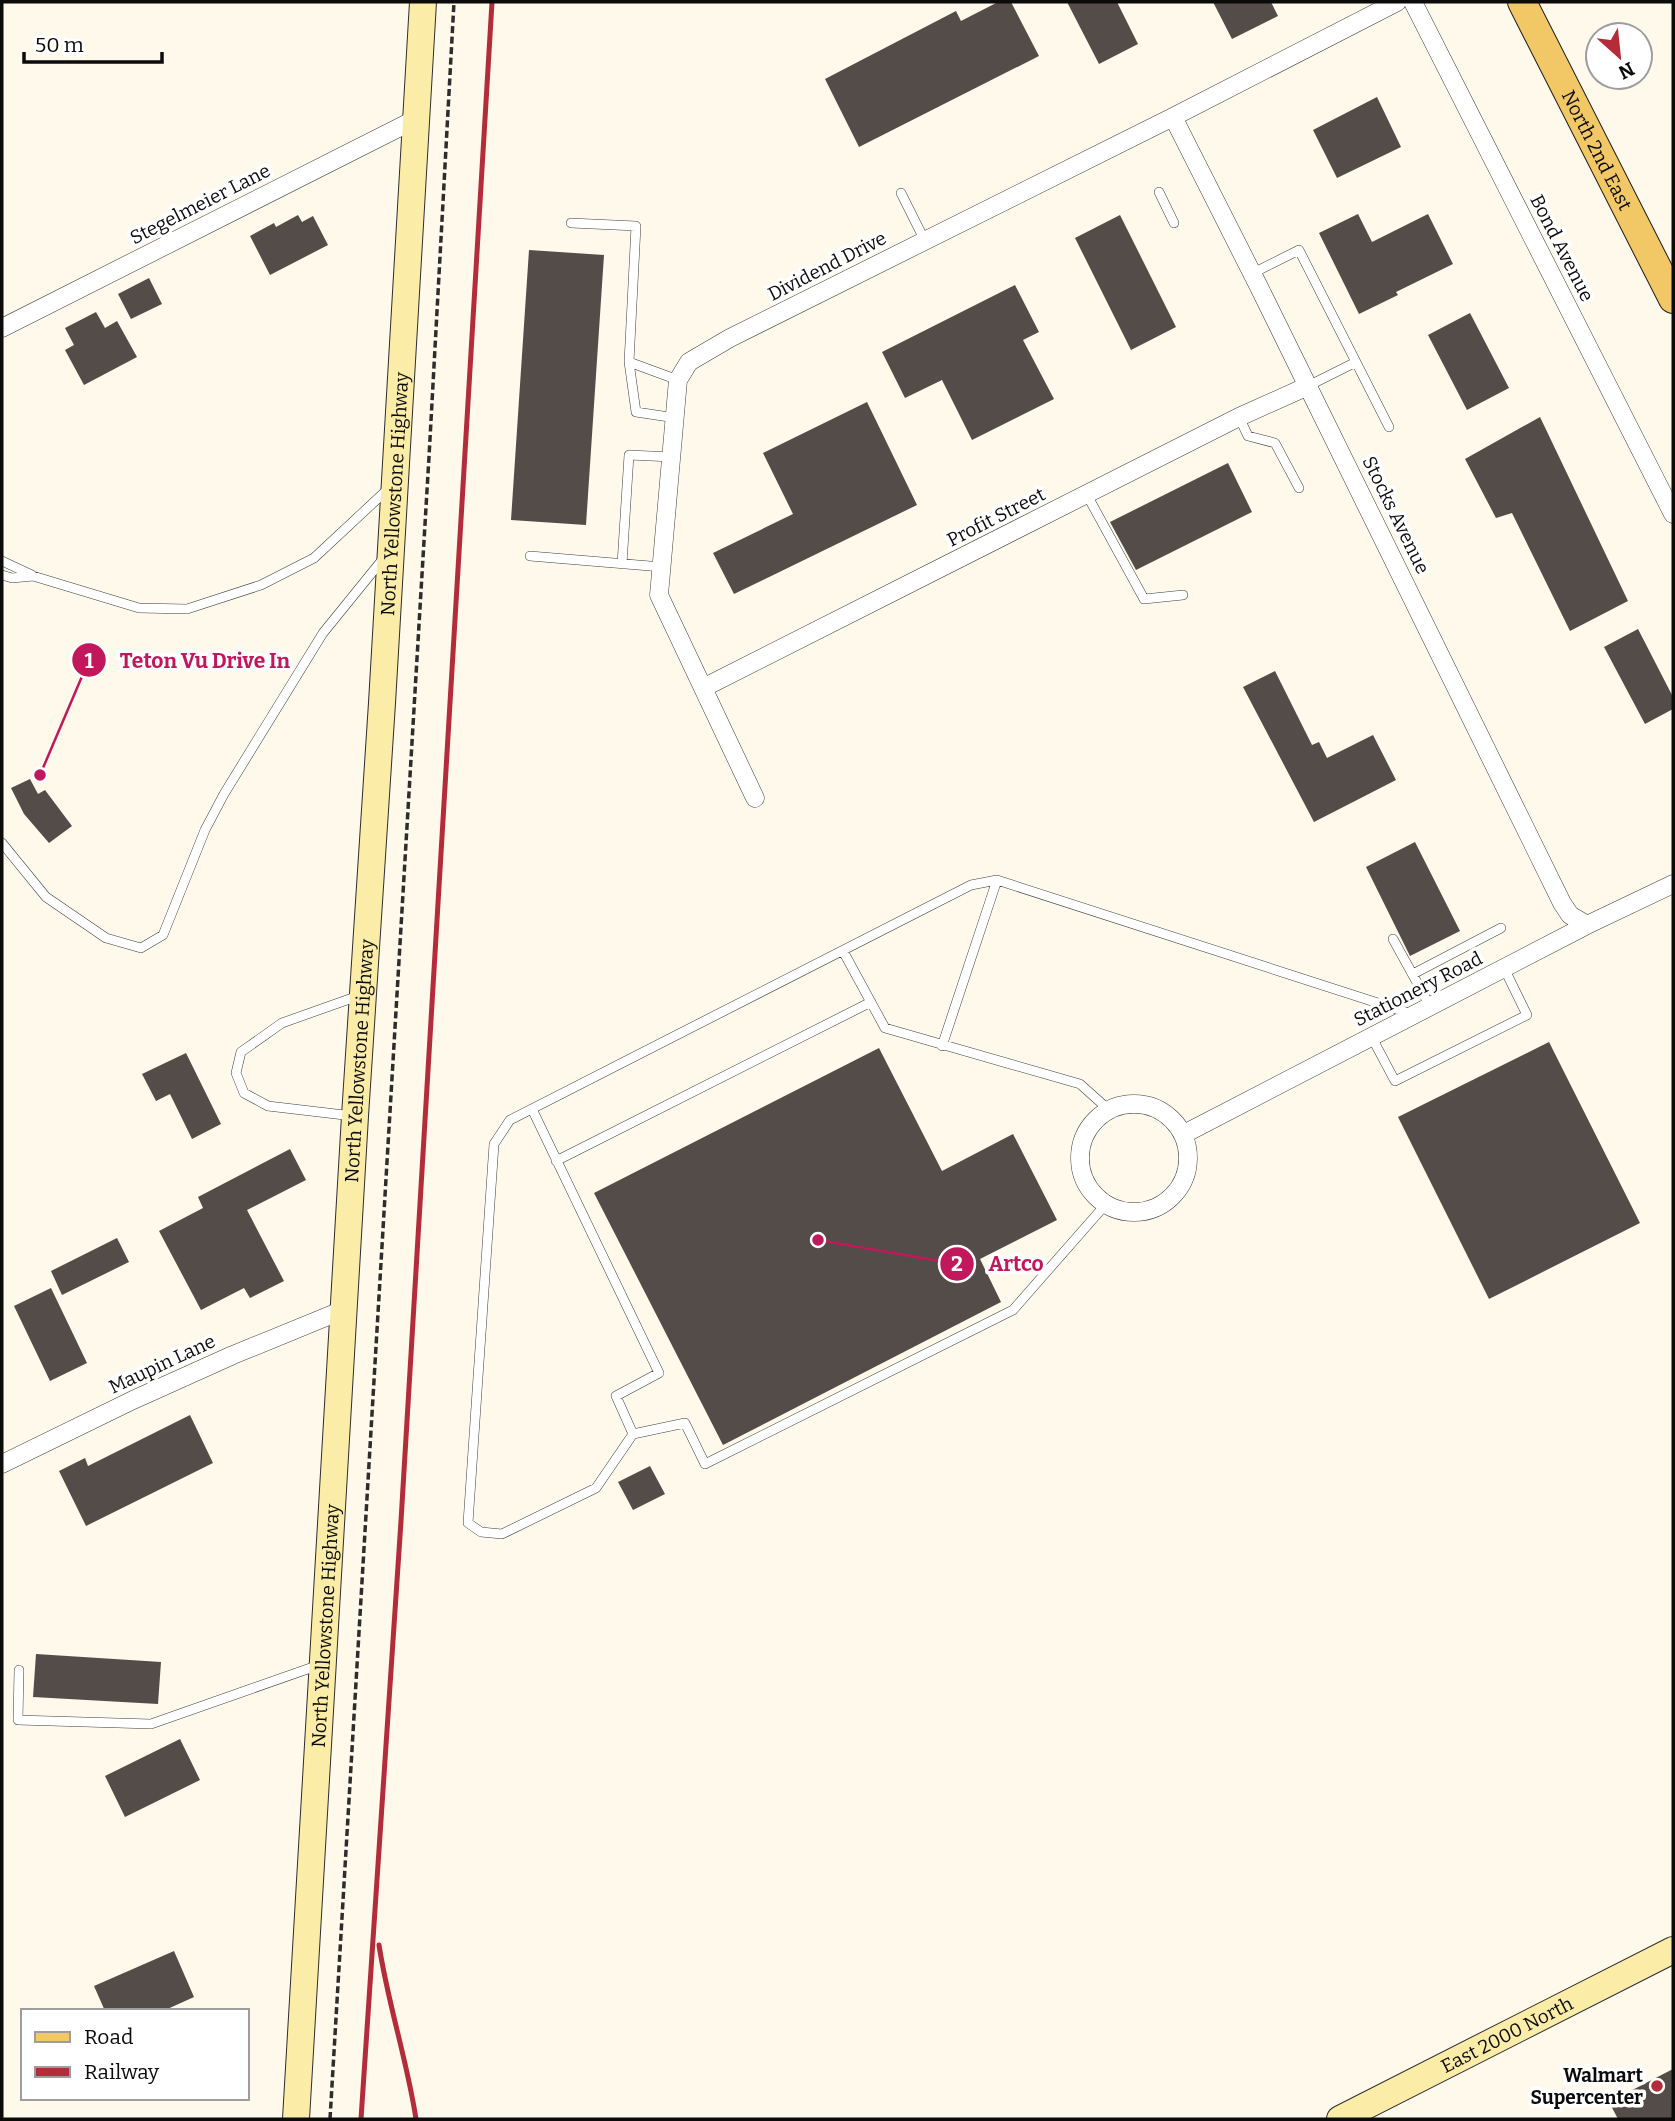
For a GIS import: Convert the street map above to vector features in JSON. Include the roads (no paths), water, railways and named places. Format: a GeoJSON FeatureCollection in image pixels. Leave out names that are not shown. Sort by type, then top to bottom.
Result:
{"type":"FeatureCollection","features":[{"type":"Feature","properties":{"kind":"main road","name":"North Yellowstone Highway"},"geometry":{"type":"LineString","coordinates":[[296,2119],[423,2]]}},
{"type":"Feature","properties":{"kind":"main road","name":"North 2nd East"},"geometry":{"type":"LineString","coordinates":[[1522,2],[1673,299]]}},
{"type":"Feature","properties":{"kind":"main road","name":"East 2000 North"},"geometry":{"type":"LineString","coordinates":[[1340,2119],[1673,1950]]}},
{"type":"Feature","properties":{"kind":"street","name":"Dividend Drive"},"geometry":{"type":"LineString","coordinates":[[678,380],[690,362],[730,338],[1397,2]]}},
{"type":"Feature","properties":{"kind":"street","name":"Bond Avenue"},"geometry":{"type":"LineString","coordinates":[[1413,2],[1673,514]]}},
{"type":"Feature","properties":{"kind":"street","name":"Stocks Avenue"},"geometry":{"type":"LineString","coordinates":[[1172,117],[1253,273],[1562,903],[1570,915],[1587,925]]}},
{"type":"Feature","properties":{"kind":"street","name":"Stegelmeier Lane"},"geometry":{"type":"LineString","coordinates":[[2,328],[416,119]]}},
{"type":"Feature","properties":{"kind":"street"},"geometry":{"type":"LineString","coordinates":[[678,380],[659,595],[755,798]]}},
{"type":"Feature","properties":{"kind":"street","name":"Profit Street"},"geometry":{"type":"LineString","coordinates":[[703,688],[1239,417],[1308,386]]}},
{"type":"Feature","properties":{"kind":"street","name":"Stationery Road"},"geometry":{"type":"LineString","coordinates":[[1184,1134],[1587,925],[1673,884]]}},
{"type":"Feature","properties":{"kind":"street"},"geometry":{"type":"LineString","coordinates":[[1125,1104],[1143,1104],[1160,1109],[1174,1120],[1184,1134],[1189,1152],[1187,1170],[1180,1188],[1168,1201],[1151,1210],[1133,1212],[1115,1209],[1099,1199],[1087,1185],[1081,1169],[1080,1152],[1085,1135],[1095,1120],[1109,1110],[1125,1104]]}},
{"type":"Feature","properties":{"kind":"street","name":"Maupin Lane"},"geometry":{"type":"LineString","coordinates":[[2,1464],[233,1355],[343,1310]]}},
{"type":"Feature","properties":{"kind":"lane"},"geometry":{"type":"LineString","coordinates":[[1159,192],[1174,223]]}},
{"type":"Feature","properties":{"kind":"lane"},"geometry":{"type":"LineString","coordinates":[[901,193],[925,241]]}},
{"type":"Feature","properties":{"kind":"lane"},"geometry":{"type":"LineString","coordinates":[[571,223],[636,226],[629,362],[636,412],[676,418]]}},
{"type":"Feature","properties":{"kind":"lane"},"geometry":{"type":"LineString","coordinates":[[1253,273],[1299,250],[1390,427]]}},
{"type":"Feature","properties":{"kind":"lane"},"geometry":{"type":"LineString","coordinates":[[629,362],[678,380]]}},
{"type":"Feature","properties":{"kind":"lane"},"geometry":{"type":"LineString","coordinates":[[1308,386],[1356,362]]}},
{"type":"Feature","properties":{"kind":"lane"},"geometry":{"type":"LineString","coordinates":[[1239,417],[1248,436],[1275,443],[1299,488]]}},
{"type":"Feature","properties":{"kind":"lane"},"geometry":{"type":"LineString","coordinates":[[622,564],[629,455],[672,457]]}},
{"type":"Feature","properties":{"kind":"lane"},"geometry":{"type":"LineString","coordinates":[[2,561],[33,576],[139,608],[187,608],[261,585],[314,558],[395,483]]}},
{"type":"Feature","properties":{"kind":"lane"},"geometry":{"type":"LineString","coordinates":[[1087,495],[1144,599],[1183,595]]}},
{"type":"Feature","properties":{"kind":"lane"},"geometry":{"type":"LineString","coordinates":[[2,844],[46,897],[106,938],[141,947],[163,935],[205,830],[224,794],[323,633],[391,550]]}},
{"type":"Feature","properties":{"kind":"lane"},"geometry":{"type":"LineString","coordinates":[[530,556],[662,567]]}},
{"type":"Feature","properties":{"kind":"lane"},"geometry":{"type":"LineString","coordinates":[[2,575],[12,578],[33,576]]}},
{"type":"Feature","properties":{"kind":"lane"},"geometry":{"type":"LineString","coordinates":[[942,1046],[997,880]]}},
{"type":"Feature","properties":{"kind":"lane"},"geometry":{"type":"LineString","coordinates":[[1106,1204],[1013,1310],[705,1464],[685,1423],[633,1434],[596,1488],[502,1534],[481,1532],[468,1523],[494,1144],[510,1120],[971,885],[997,880],[1414,1014]]}},
{"type":"Feature","properties":{"kind":"lane"},"geometry":{"type":"LineString","coordinates":[[1413,974],[1501,928]]}},
{"type":"Feature","properties":{"kind":"lane"},"geometry":{"type":"LineString","coordinates":[[1393,939],[1430,1006]]}},
{"type":"Feature","properties":{"kind":"lane"},"geometry":{"type":"LineString","coordinates":[[843,951],[886,1028],[1080,1084],[1109,1110]]}},
{"type":"Feature","properties":{"kind":"lane"},"geometry":{"type":"LineString","coordinates":[[1371,1036],[1395,1081],[1527,1015],[1504,968]]}},
{"type":"Feature","properties":{"kind":"lane"},"geometry":{"type":"LineString","coordinates":[[355,1116],[268,1106],[244,1093],[236,1073],[241,1052],[282,1023],[363,995]]}},
{"type":"Feature","properties":{"kind":"lane"},"geometry":{"type":"LineString","coordinates":[[556,1161],[871,1002]]}},
{"type":"Feature","properties":{"kind":"lane"},"geometry":{"type":"LineString","coordinates":[[532,1109],[659,1373],[616,1396],[633,1434]]}},
{"type":"Feature","properties":{"kind":"lane"},"geometry":{"type":"LineString","coordinates":[[19,1670],[18,1720],[150,1724],[324,1663]]}},
{"type":"Feature","properties":{"kind":"railway"},"geometry":{"type":"LineString","coordinates":[[361,2119],[401,1521],[492,2]]}},
{"type":"Feature","properties":{"kind":"railway"},"geometry":{"type":"LineString","coordinates":[[379,1945],[416,2119]]}},
{"type":"Feature","properties":{"kind":"place","name":"Teton Vu Drive In"},"geometry":{"type":"Point","coordinates":[40,775]}},
{"type":"Feature","properties":{"kind":"place","name":"Artco"},"geometry":{"type":"Point","coordinates":[818,1240]}},
{"type":"Feature","properties":{"kind":"place","name":"Walmart Supercenter"},"geometry":{"type":"Point","coordinates":[1657,2086]}}]}
